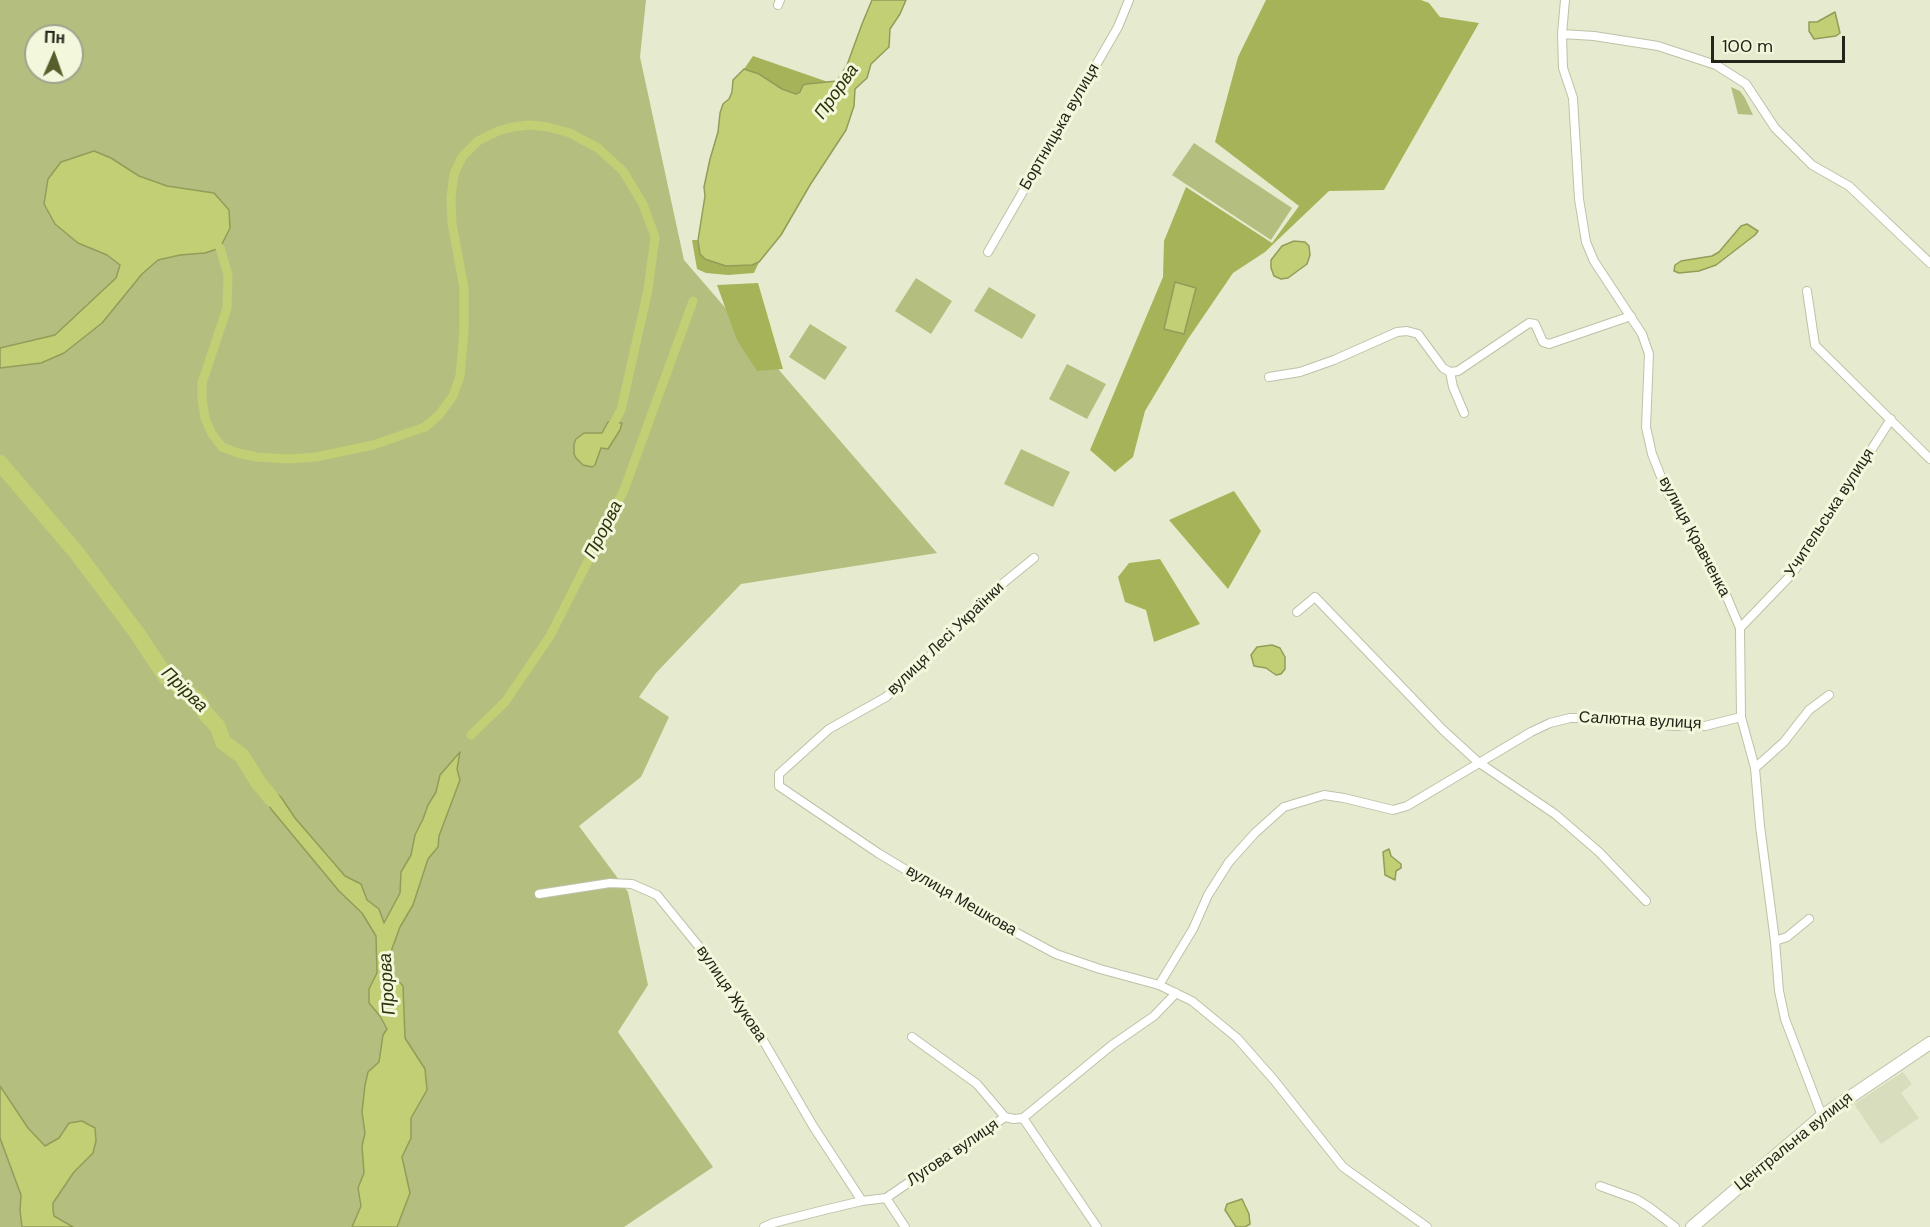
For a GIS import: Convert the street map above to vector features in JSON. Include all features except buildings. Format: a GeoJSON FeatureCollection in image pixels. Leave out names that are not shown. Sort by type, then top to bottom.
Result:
{"type":"FeatureCollection","features":[{"type":"Feature","properties":{"kind":"street","name":"Бортницька вулиця"},"geometry":{"type":"LineString","coordinates":[[988,252],[1118,27],[1129,0]]}},
{"type":"Feature","properties":{"kind":"street","name":"вулиця Кравченка"},"geometry":{"type":"LineString","coordinates":[[1564,0],[1563,68],[1573,98],[1579,199],[1586,242],[1594,261],[1642,334],[1648,354],[1646,427],[1652,454],[1667,492],[1721,583],[1740,628],[1741,717],[1755,768],[1779,991],[1785,1019],[1822,1116]]}},
{"type":"Feature","properties":{"kind":"street"},"geometry":{"type":"LineString","coordinates":[[1562,34],[1594,36],[1658,46],[1716,65],[1746,84],[1775,128],[1812,165],[1849,186],[1930,263]]}},
{"type":"Feature","properties":{"kind":"street"},"geometry":{"type":"LineString","coordinates":[[1807,291],[1815,345],[1930,459]]}},
{"type":"Feature","properties":{"kind":"street"},"geometry":{"type":"LineString","coordinates":[[1269,377],[1300,372],[1334,360],[1397,332],[1407,331],[1418,334],[1443,368],[1450,372],[1458,371],[1529,323],[1534,324],[1543,342],[1549,344],[1631,316]]}},
{"type":"Feature","properties":{"kind":"street"},"geometry":{"type":"LineString","coordinates":[[1450,372],[1453,387],[1464,413]]}},
{"type":"Feature","properties":{"kind":"street","name":"Учительська вулиця"},"geometry":{"type":"LineString","coordinates":[[1740,628],[1792,574],[1891,419]]}},
{"type":"Feature","properties":{"kind":"street","name":"вулиця Лесі Українки"},"geometry":{"type":"LineString","coordinates":[[779,786],[779,774],[829,729],[886,697],[996,589],[1034,558]]}},
{"type":"Feature","properties":{"kind":"street"},"geometry":{"type":"LineString","coordinates":[[1297,612],[1315,597],[1443,730],[1478,762],[1555,814],[1599,852],[1646,901]]}},
{"type":"Feature","properties":{"kind":"street"},"geometry":{"type":"LineString","coordinates":[[1755,768],[1784,742],[1809,710],[1829,695]]}},
{"type":"Feature","properties":{"kind":"street","name":"Салютна вулиця"},"geometry":{"type":"LineString","coordinates":[[1159,985],[1193,929],[1208,895],[1229,862],[1255,833],[1284,807],[1324,795],[1393,810],[1407,806],[1531,732],[1550,723],[1570,718],[1705,726],[1741,717]]}},
{"type":"Feature","properties":{"kind":"street","name":"вулиця Мешкова"},"geometry":{"type":"LineString","coordinates":[[779,786],[958,903],[1056,954],[1159,985],[1192,1001],[1237,1038],[1274,1080],[1343,1167],[1427,1227]]}},
{"type":"Feature","properties":{"kind":"street","name":"вулиця Жукова"},"geometry":{"type":"LineString","coordinates":[[539,894],[610,883],[632,884],[657,895],[705,954],[760,1035],[813,1126],[862,1201]]}},
{"type":"Feature","properties":{"kind":"street"},"geometry":{"type":"LineString","coordinates":[[1775,942],[1787,937],[1809,919]]}},
{"type":"Feature","properties":{"kind":"street"},"geometry":{"type":"LineString","coordinates":[[1097,1227],[1023,1118],[1112,1045],[1154,1016],[1176,993]]}},
{"type":"Feature","properties":{"kind":"street"},"geometry":{"type":"LineString","coordinates":[[912,1036],[977,1084],[1005,1117]]}},
{"type":"Feature","properties":{"kind":"street","name":"Центральна вулиця"},"geometry":{"type":"LineString","coordinates":[[1692,1227],[1822,1116],[1930,1043]]}},
{"type":"Feature","properties":{"kind":"street","name":"Лугова вулиця"},"geometry":{"type":"LineString","coordinates":[[764,1227],[862,1201],[886,1198],[1005,1117],[1023,1118]]}},
{"type":"Feature","properties":{"kind":"street"},"geometry":{"type":"LineString","coordinates":[[1600,1186],[1636,1199],[1675,1227]]}},
{"type":"Feature","properties":{"kind":"street"},"geometry":{"type":"LineString","coordinates":[[886,1198],[905,1227]]}},
{"type":"Feature","properties":{"kind":"shaded area"},"geometry":{"type":"Polygon","coordinates":[[[0,0],[646,0],[640,57],[684,260],[937,553],[741,584],[656,673],[639,697],[669,717],[641,777],[579,826],[628,892],[648,985],[618,1032],[713,1167],[624,1227],[0,1227],[0,0]]]}},
{"type":"Feature","properties":{"kind":"shaded area"},"geometry":{"type":"Polygon","coordinates":[[[1266,0],[1421,0],[1429,3],[1440,17],[1479,23],[1384,190],[1329,191],[1265,252],[1233,273],[1188,339],[1145,411],[1133,457],[1115,472],[1090,450],[1163,277],[1164,241],[1186,187],[1272,243],[1299,206],[1215,142],[1238,57],[1266,0]]]}},
{"type":"Feature","properties":{"kind":"shaded area"},"geometry":{"type":"Polygon","coordinates":[[[753,56],[831,83],[803,85],[800,92],[796,94],[782,89],[759,74],[744,69],[753,56]]]}},
{"type":"Feature","properties":{"kind":"shaded area"},"geometry":{"type":"Polygon","coordinates":[[[1731,87],[1740,91],[1753,115],[1738,114],[1731,87]]]}},
{"type":"Feature","properties":{"kind":"shaded area"},"geometry":{"type":"Polygon","coordinates":[[[1194,143],[1292,208],[1271,240],[1172,175],[1194,143]]]}},
{"type":"Feature","properties":{"kind":"shaded area"},"geometry":{"type":"Polygon","coordinates":[[[692,240],[698,240],[700,254],[705,259],[726,266],[752,265],[759,262],[754,273],[728,275],[706,273],[697,269],[692,240]]]}},
{"type":"Feature","properties":{"kind":"shaded area"},"geometry":{"type":"Polygon","coordinates":[[[916,278],[952,301],[931,334],[895,311],[916,278]]]}},
{"type":"Feature","properties":{"kind":"shaded area"},"geometry":{"type":"Polygon","coordinates":[[[758,283],[783,369],[757,371],[737,340],[717,285],[758,283]]]}},
{"type":"Feature","properties":{"kind":"shaded area"},"geometry":{"type":"Polygon","coordinates":[[[989,287],[1036,315],[1022,339],[974,311],[989,287]]]}},
{"type":"Feature","properties":{"kind":"shaded area"},"geometry":{"type":"Polygon","coordinates":[[[810,324],[847,347],[825,380],[789,357],[810,324]]]}},
{"type":"Feature","properties":{"kind":"shaded area"},"geometry":{"type":"Polygon","coordinates":[[[1067,364],[1106,384],[1087,419],[1049,399],[1067,364]]]}},
{"type":"Feature","properties":{"kind":"shaded area"},"geometry":{"type":"Polygon","coordinates":[[[1021,449],[1070,472],[1053,507],[1004,484],[1021,449]]]}},
{"type":"Feature","properties":{"kind":"shaded area"},"geometry":{"type":"Polygon","coordinates":[[[1234,491],[1261,531],[1228,589],[1169,520],[1234,491]]]}},
{"type":"Feature","properties":{"kind":"shaded area"},"geometry":{"type":"Polygon","coordinates":[[[1160,559],[1200,624],[1154,642],[1146,610],[1125,602],[1118,577],[1129,563],[1160,559]]]}},
{"type":"Feature","properties":{"kind":"shaded area"},"geometry":{"type":"Polygon","coordinates":[[[1903,1072],[1912,1084],[1901,1093],[1919,1118],[1881,1144],[1854,1104],[1903,1072]]]}},
{"type":"Feature","properties":{"kind":"water"},"geometry":{"type":"Polygon","coordinates":[[[872,0],[906,0],[890,29],[889,47],[871,64],[867,78],[855,89],[854,106],[846,130],[781,235],[759,262],[752,265],[726,266],[705,259],[700,254],[698,240],[705,196],[704,187],[718,132],[720,113],[723,104],[732,92],[733,80],[744,69],[759,74],[782,89],[796,94],[800,92],[803,85],[837,81],[847,65],[872,0]]]}},
{"type":"Feature","properties":{"kind":"water"},"geometry":{"type":"Polygon","coordinates":[[[1835,12],[1840,33],[1836,36],[1814,39],[1809,31],[1809,22],[1817,22],[1835,12]]]}},
{"type":"Feature","properties":{"kind":"water"},"geometry":{"type":"Polygon","coordinates":[[[94,151],[111,158],[139,176],[167,186],[214,193],[229,210],[230,228],[220,248],[205,253],[158,260],[142,274],[102,323],[64,353],[41,363],[0,368],[0,348],[55,335],[116,278],[120,265],[107,255],[78,243],[55,224],[44,204],[48,179],[61,162],[94,151]]]}},
{"type":"Feature","properties":{"kind":"water"},"geometry":{"type":"Polygon","coordinates":[[[1747,224],[1758,231],[1716,265],[1699,271],[1679,273],[1674,271],[1675,265],[1681,261],[1712,256],[1719,252],[1741,226],[1747,224]]]}},
{"type":"Feature","properties":{"kind":"water"},"geometry":{"type":"Polygon","coordinates":[[[1294,241],[1305,242],[1309,246],[1310,255],[1307,264],[1288,278],[1281,279],[1274,276],[1271,260],[1282,246],[1294,241]]]}},
{"type":"Feature","properties":{"kind":"water"},"geometry":{"type":"Polygon","coordinates":[[[1175,282],[1196,288],[1184,334],[1164,329],[1175,282]]]}},
{"type":"Feature","properties":{"kind":"water"},"geometry":{"type":"Polygon","coordinates":[[[608,422],[622,423],[620,430],[608,449],[601,448],[595,465],[592,467],[583,465],[574,454],[576,439],[584,433],[602,433],[608,422]]]}},
{"type":"Feature","properties":{"kind":"water"},"geometry":{"type":"Polygon","coordinates":[[[1272,645],[1280,648],[1285,657],[1285,669],[1281,674],[1276,675],[1266,668],[1254,666],[1251,655],[1257,647],[1272,645]]]}},
{"type":"Feature","properties":{"kind":"water"},"geometry":{"type":"Polygon","coordinates":[[[460,752],[457,769],[460,780],[439,836],[438,847],[428,859],[413,905],[400,927],[389,957],[389,971],[403,986],[405,1038],[425,1069],[427,1090],[411,1118],[411,1138],[402,1157],[410,1193],[397,1227],[352,1227],[361,1206],[358,1188],[364,1173],[362,1146],[365,1133],[362,1112],[365,1085],[368,1072],[379,1062],[383,1035],[387,1029],[369,1003],[369,989],[377,973],[376,936],[362,913],[339,891],[271,809],[258,782],[265,784],[281,797],[295,818],[345,876],[361,884],[367,900],[379,909],[384,923],[400,893],[401,872],[411,855],[415,835],[436,792],[440,775],[460,752]]]}},
{"type":"Feature","properties":{"kind":"water"},"geometry":{"type":"Polygon","coordinates":[[[1389,849],[1391,856],[1401,864],[1401,868],[1396,871],[1395,880],[1385,875],[1383,852],[1389,849]]]}},
{"type":"Feature","properties":{"kind":"water"},"geometry":{"type":"Polygon","coordinates":[[[0,1086],[28,1128],[45,1146],[59,1138],[69,1123],[82,1121],[95,1128],[96,1141],[93,1153],[74,1172],[53,1203],[54,1216],[73,1227],[22,1227],[21,1195],[0,1138],[0,1086]]]}},
{"type":"Feature","properties":{"kind":"water"},"geometry":{"type":"Polygon","coordinates":[[[1242,1199],[1249,1214],[1250,1224],[1245,1227],[1236,1227],[1225,1210],[1227,1204],[1242,1199]]]}},
{"type":"Feature","properties":{"kind":"waterway"},"geometry":{"type":"LineString","coordinates":[[220,248],[228,275],[227,308],[202,383],[202,398],[205,418],[212,434],[222,447],[257,457],[289,459],[316,457],[373,445],[425,427],[439,415],[453,396],[460,376],[464,331],[464,288],[452,223],[451,198],[454,174],[462,157],[478,141],[512,127],[530,125],[570,133],[598,148],[623,171],[643,204],[655,237],[648,290],[621,410],[610,430]]}},
{"type":"Feature","properties":{"kind":"waterway","name":"Прорва"},"geometry":{"type":"LineString","coordinates":[[471,735],[505,702],[550,636],[624,490],[693,301]]}},
{"type":"Feature","properties":{"kind":"waterway","name":"Прірва"},"geometry":{"type":"LineString","coordinates":[[0,463],[76,552],[137,633],[166,677],[198,700],[206,714],[218,727],[223,742],[242,756],[272,799]]}}]}
